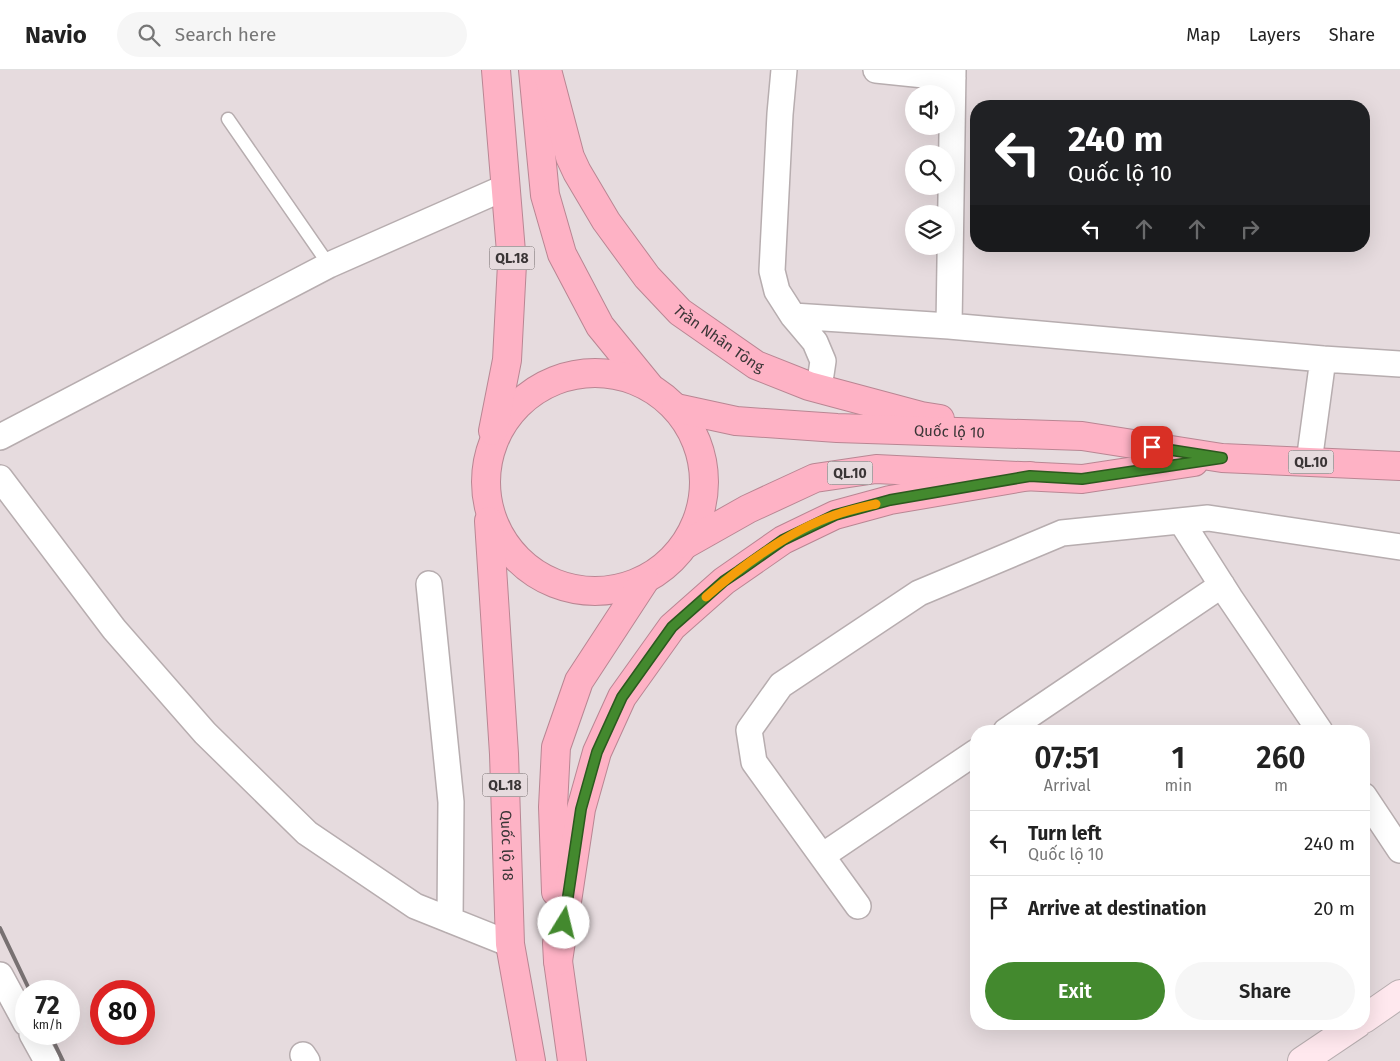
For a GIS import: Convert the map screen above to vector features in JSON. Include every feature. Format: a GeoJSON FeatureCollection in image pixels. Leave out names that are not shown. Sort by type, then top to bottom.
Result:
{"type":"FeatureCollection","features":[{"type":"Feature","properties":{"kind":"highway","name":"QL.18"},"geometry":{"type":"LineString","coordinates":[[491,445],[507,360],[512,264],[496,70]]}},
{"type":"Feature","properties":{"kind":"highway"},"geometry":{"type":"LineString","coordinates":[[533,70],[546,195],[562,254],[600,326],[650,388],[676,408],[692,432],[702,460],[704,489],[699,518],[686,544],[668,565],[646,580],[614,591],[581,592],[549,582],[521,564],[500,538],[488,507],[485,476],[491,445],[506,417],[528,394],[557,378],[588,372],[620,375],[650,388]]}},
{"type":"Feature","properties":{"kind":"highway","name":"Trần Nhân Tông"},"geometry":{"type":"LineString","coordinates":[[547,70],[570,157],[577,172],[606,221],[647,277],[680,312],[756,365],[819,388],[921,416],[1028,435]]}},
{"type":"Feature","properties":{"kind":"highway","name":"Quốc lộ 10"},"geometry":{"type":"LineString","coordinates":[[676,408],[745,421],[837,428],[1082,436],[1222,458],[1400,466]]}},
{"type":"Feature","properties":{"kind":"highway","name":"Quốc lộ 10"},"geometry":{"type":"LineString","coordinates":[[686,544],[748,510],[815,478],[876,469],[1082,479],[1222,458]]}},
{"type":"Feature","properties":{"kind":"highway","name":"Quốc lộ 10"},"geometry":{"type":"LineString","coordinates":[[558,961],[581,809],[597,752],[622,697],[672,627],[724,581],[783,540],[835,515],[890,500],[1030,476]]}},
{"type":"Feature","properties":{"kind":"highway","name":"Quốc lộ 18"},"geometry":{"type":"LineString","coordinates":[[488,507],[504,754],[510,944],[531,1061]]}},
{"type":"Feature","properties":{"kind":"highway"},"geometry":{"type":"LineString","coordinates":[[572,1061],[558,961],[553,807],[556,747],[579,681],[646,580]]}},
{"type":"Feature","properties":{"kind":"street"},"geometry":{"type":"LineString","coordinates":[[784,70],[772,271],[777,291],[793,316],[815,342],[824,362],[819,388]]}},
{"type":"Feature","properties":{"kind":"street"},"geometry":{"type":"LineString","coordinates":[[876,70],[953,74],[950,326]]}},
{"type":"Feature","properties":{"kind":"street"},"geometry":{"type":"LineString","coordinates":[[0,437],[329,264],[506,187]]}},
{"type":"Feature","properties":{"kind":"street"},"geometry":{"type":"LineString","coordinates":[[793,316],[950,326],[1400,364]]}},
{"type":"Feature","properties":{"kind":"street"},"geometry":{"type":"LineString","coordinates":[[1309,462],[1323,359]]}},
{"type":"Feature","properties":{"kind":"street"},"geometry":{"type":"LineString","coordinates":[[0,478],[114,629],[205,733],[307,833],[415,906],[510,944]]}},
{"type":"Feature","properties":{"kind":"street"},"geometry":{"type":"LineString","coordinates":[[858,906],[754,762],[749,730],[781,685],[919,593],[1062,533],[1208,518],[1400,547]]}},
{"type":"Feature","properties":{"kind":"street"},"geometry":{"type":"LineString","coordinates":[[1181,521],[1316,725]]}},
{"type":"Feature","properties":{"kind":"street"},"geometry":{"type":"LineString","coordinates":[[429,584],[451,802],[450,920]]}},
{"type":"Feature","properties":{"kind":"street"},"geometry":{"type":"LineString","coordinates":[[1015,725],[1222,585]]}},
{"type":"Feature","properties":{"kind":"street"},"geometry":{"type":"LineString","coordinates":[[822,856],[970,756]]}},
{"type":"Feature","properties":{"kind":"street"},"geometry":{"type":"LineString","coordinates":[[1370,805],[1400,850]]}},
{"type":"Feature","properties":{"kind":"street"},"geometry":{"type":"LineString","coordinates":[[1,981],[15,1005]]}},
{"type":"Feature","properties":{"kind":"street"},"geometry":{"type":"LineString","coordinates":[[1370,1015],[1400,994]]}},
{"type":"Feature","properties":{"kind":"street"},"geometry":{"type":"LineString","coordinates":[[1302,1061],[1348,1030]]}},
{"type":"Feature","properties":{"kind":"street"},"geometry":{"type":"LineString","coordinates":[[38,1045],[47,1061]]}},
{"type":"Feature","properties":{"kind":"lane"},"geometry":{"type":"LineString","coordinates":[[228,119],[329,264]]}},
{"type":"Feature","properties":{"kind":"railway"},"geometry":{"type":"LineString","coordinates":[[0,928],[25,980]]}},
{"type":"Feature","properties":{"kind":"railway"},"geometry":{"type":"LineString","coordinates":[[55,1045],[63,1061]]}},
{"type":"Feature","properties":{"kind":"slow traffic"},"geometry":{"type":"LineString","coordinates":[[706,597],[724,581],[783,540],[835,515],[876,504]]}},
{"type":"Feature","properties":{"kind":"route"},"geometry":{"type":"LineString","coordinates":[[564,923],[581,809],[597,752],[622,697],[672,627],[724,581],[783,540],[835,515],[890,500],[1030,476],[1082,479],[1222,458],[1152,447]]}}]}
